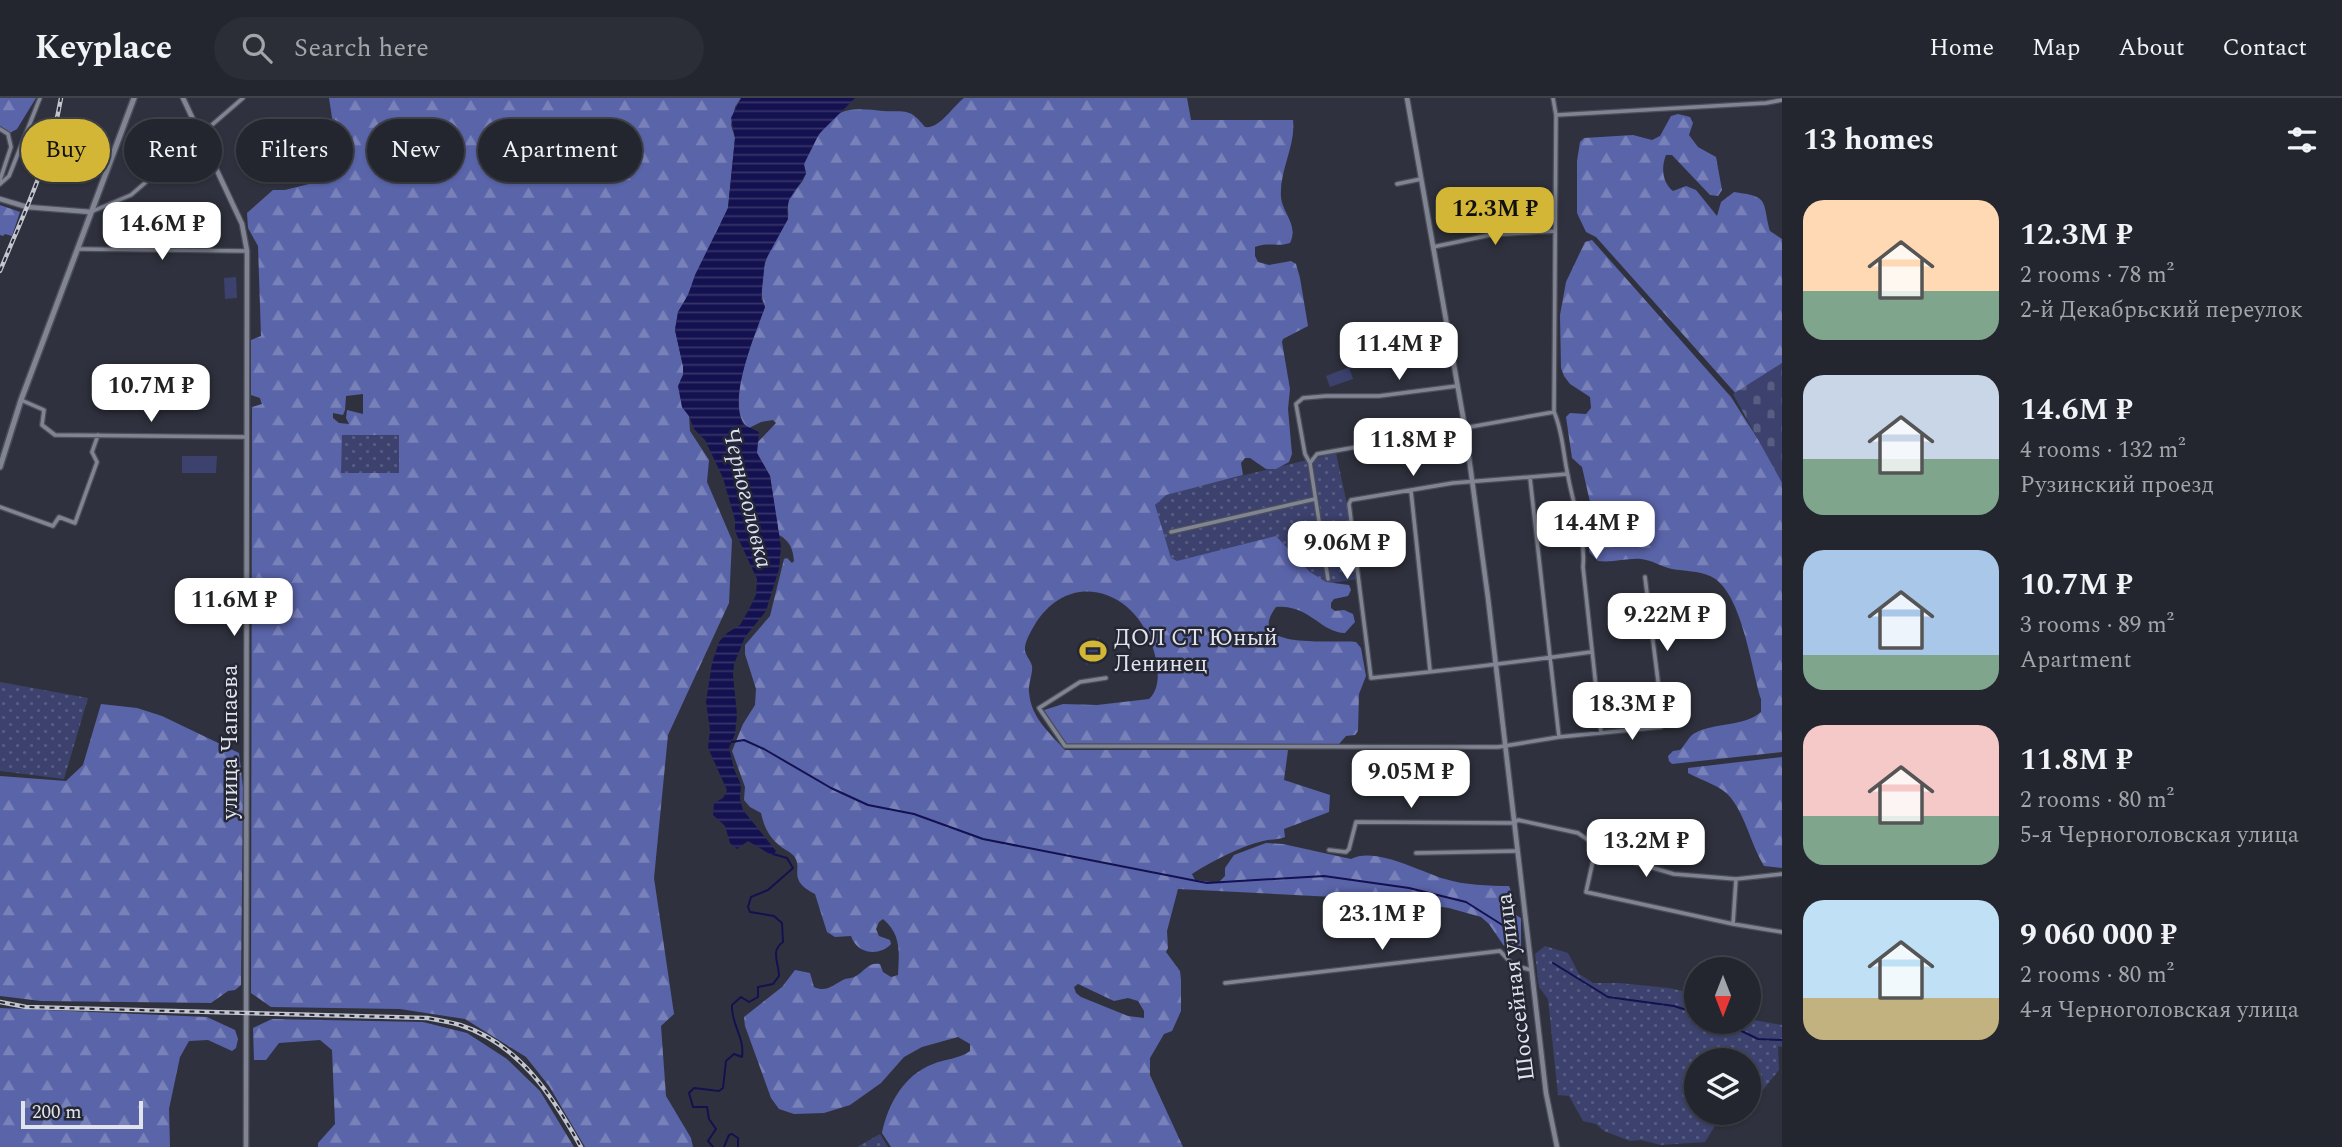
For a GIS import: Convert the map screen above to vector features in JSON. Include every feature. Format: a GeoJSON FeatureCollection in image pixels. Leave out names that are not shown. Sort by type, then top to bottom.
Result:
{"type":"FeatureCollection","features":[{"type":"Feature","properties":{"kind":"main road"},"geometry":{"type":"LineString","coordinates":[[0,467],[21,400],[134,98]]}},
{"type":"Feature","properties":{"kind":"street"},"geometry":{"type":"LineString","coordinates":[[0,182],[9,176],[40,98]]}},
{"type":"Feature","properties":{"kind":"street","name":"улица Чапаева"},"geometry":{"type":"LineString","coordinates":[[183,98],[193,119]]}},
{"type":"Feature","properties":{"kind":"street"},"geometry":{"type":"LineString","coordinates":[[218,119],[243,98]]}},
{"type":"Feature","properties":{"kind":"street","name":"Шоссейная улица"},"geometry":{"type":"LineString","coordinates":[[1408,98],[1465,428],[1546,1093],[1557,1147]]}},
{"type":"Feature","properties":{"kind":"street"},"geometry":{"type":"LineString","coordinates":[[1553,98],[1556,115],[1554,412],[1560,426],[1567,474],[1584,552],[1583,567],[1601,733]]}},
{"type":"Feature","properties":{"kind":"street"},"geometry":{"type":"LineString","coordinates":[[1556,115],[1782,100]]}},
{"type":"Feature","properties":{"kind":"street"},"geometry":{"type":"LineString","coordinates":[[0,129],[8,134],[11,147],[0,182]]}},
{"type":"Feature","properties":{"kind":"street"},"geometry":{"type":"LineString","coordinates":[[1397,184],[1421,179]]}},
{"type":"Feature","properties":{"kind":"street","name":"улица Чапаева"},"geometry":{"type":"LineString","coordinates":[[222,181],[242,224],[247,251],[246,1147]]}},
{"type":"Feature","properties":{"kind":"street"},"geometry":{"type":"LineString","coordinates":[[0,199],[27,207],[91,212],[131,195],[146,182]]}},
{"type":"Feature","properties":{"kind":"street"},"geometry":{"type":"LineString","coordinates":[[1433,247],[1490,235],[1555,231]]}},
{"type":"Feature","properties":{"kind":"street"},"geometry":{"type":"LineString","coordinates":[[78,249],[247,251]]}},
{"type":"Feature","properties":{"kind":"street"},"geometry":{"type":"LineString","coordinates":[[1328,579],[1310,463],[1304,454],[1295,407],[1299,400],[1326,396],[1410,393],[1457,386]]}},
{"type":"Feature","properties":{"kind":"street"},"geometry":{"type":"LineString","coordinates":[[21,400],[44,410],[42,425],[55,435],[247,437]]}},
{"type":"Feature","properties":{"kind":"street"},"geometry":{"type":"LineString","coordinates":[[1310,463],[1317,454],[1554,412]]}},
{"type":"Feature","properties":{"kind":"street"},"geometry":{"type":"LineString","coordinates":[[0,508],[53,526],[59,517],[75,523],[97,462],[92,452],[98,435]]}},
{"type":"Feature","properties":{"kind":"street"},"geometry":{"type":"LineString","coordinates":[[1567,474],[1411,490],[1355,499],[1349,505],[1371,678],[1430,670],[1495,666],[1591,652]]}},
{"type":"Feature","properties":{"kind":"street"},"geometry":{"type":"LineString","coordinates":[[1530,478],[1559,737]]}},
{"type":"Feature","properties":{"kind":"street"},"geometry":{"type":"LineString","coordinates":[[1411,490],[1430,670]]}},
{"type":"Feature","properties":{"kind":"street"},"geometry":{"type":"LineString","coordinates":[[1171,533],[1315,499]]}},
{"type":"Feature","properties":{"kind":"street"},"geometry":{"type":"LineString","coordinates":[[1106,678],[1080,682],[1039,708],[1065,746],[1505,746],[1559,737],[1661,727],[1645,577]]}},
{"type":"Feature","properties":{"kind":"street"},"geometry":{"type":"LineString","coordinates":[[1364,754],[1365,748]]}},
{"type":"Feature","properties":{"kind":"street"},"geometry":{"type":"LineString","coordinates":[[1329,850],[1346,852],[1349,849],[1356,822],[1518,820],[1578,833],[1612,856],[1674,874],[1736,878],[1782,874]]}},
{"type":"Feature","properties":{"kind":"street"},"geometry":{"type":"LineString","coordinates":[[1596,846],[1586,892],[1733,924],[1781,931]]}},
{"type":"Feature","properties":{"kind":"street"},"geometry":{"type":"LineString","coordinates":[[1416,853],[1517,851]]}},
{"type":"Feature","properties":{"kind":"street"},"geometry":{"type":"LineString","coordinates":[[1733,924],[1736,878]]}},
{"type":"Feature","properties":{"kind":"street"},"geometry":{"type":"LineString","coordinates":[[1226,983],[1500,951],[1513,965],[1531,970]]}},
{"type":"Feature","properties":{"kind":"green space"},"geometry":{"type":"Polygon","coordinates":[[[0,98],[36,98],[17,129],[8,134],[0,129],[0,98]]]}},
{"type":"Feature","properties":{"kind":"green space"},"geometry":{"type":"Polygon","coordinates":[[[329,98],[741,98],[735,107],[731,125],[735,138],[728,208],[678,312],[675,330],[683,366],[680,381],[682,407],[689,416],[690,431],[709,460],[707,482],[732,540],[729,603],[668,735],[654,878],[674,1014],[661,1026],[666,1096],[691,1138],[693,1147],[585,1147],[549,1086],[526,1057],[465,1019],[400,1009],[271,1007],[251,993],[252,407],[262,404],[260,398],[251,395],[251,340],[261,336],[258,246],[248,228],[247,213],[273,190],[285,190],[317,182],[353,182],[353,119],[332,119],[329,98]],[[363,394],[346,396],[343,415],[333,413],[333,418],[339,423],[349,424],[346,418],[347,410],[363,414],[363,394]],[[342,435],[341,473],[399,473],[399,435],[342,435]]]}},
{"type":"Feature","properties":{"kind":"green space"},"geometry":{"type":"Polygon","coordinates":[[[964,98],[1187,98],[1191,120],[1293,120],[1292,139],[1281,187],[1284,208],[1293,230],[1292,237],[1290,243],[1255,247],[1258,262],[1269,265],[1291,261],[1296,264],[1300,278],[1308,326],[1282,342],[1290,389],[1288,409],[1292,454],[1289,462],[1276,469],[1266,469],[1250,458],[1245,458],[1241,463],[1243,475],[1166,495],[1155,505],[1171,558],[1177,561],[1276,536],[1310,572],[1326,582],[1349,585],[1351,590],[1348,596],[1334,599],[1331,603],[1331,608],[1335,611],[1344,610],[1353,614],[1355,622],[1345,633],[1329,629],[1306,614],[1287,607],[1276,607],[1269,621],[1271,631],[1281,637],[1356,642],[1361,648],[1366,676],[1359,694],[1358,731],[1355,735],[1346,736],[1339,744],[1066,744],[1044,710],[1063,704],[1097,705],[1149,699],[1157,682],[1153,648],[1144,628],[1132,612],[1117,600],[1100,593],[1083,592],[1065,596],[1048,608],[1026,641],[1025,651],[1032,666],[1030,701],[1042,724],[1065,750],[1288,750],[1284,780],[1330,795],[1329,812],[1284,829],[1285,837],[1263,841],[1217,859],[1192,874],[1195,880],[1218,883],[1225,876],[1225,868],[1234,855],[1266,843],[1283,844],[1351,859],[1361,856],[1385,858],[1460,883],[1509,886],[1512,910],[1521,918],[1521,950],[1515,950],[1510,940],[1504,946],[1481,917],[1449,908],[1393,900],[1178,889],[1167,931],[1166,952],[1180,971],[1181,1011],[1172,1031],[1164,1034],[1150,1058],[1150,1075],[1183,1147],[891,1147],[882,1133],[888,1112],[899,1092],[923,1069],[970,1051],[970,1044],[958,1037],[922,1047],[904,1057],[881,1083],[850,1105],[824,1113],[794,1114],[779,1109],[771,1098],[745,1026],[744,1017],[782,987],[795,970],[810,973],[814,987],[823,989],[855,977],[873,964],[880,964],[883,972],[891,977],[898,975],[899,959],[894,931],[883,919],[876,929],[879,936],[890,940],[891,944],[881,951],[863,950],[851,936],[835,937],[827,932],[815,894],[806,889],[798,878],[793,855],[772,838],[761,813],[744,800],[745,787],[732,751],[743,724],[755,705],[756,689],[745,654],[745,645],[770,616],[784,559],[787,558],[792,563],[794,561],[790,546],[779,535],[770,476],[757,453],[757,443],[776,423],[773,420],[761,422],[749,428],[742,419],[739,405],[749,351],[765,307],[761,289],[763,271],[773,244],[787,219],[789,200],[804,178],[804,165],[809,152],[835,116],[856,109],[902,111],[911,114],[925,127],[930,127],[941,121],[964,98]],[[1078,984],[1074,987],[1081,997],[1128,1016],[1144,1018],[1144,1011],[1138,1001],[1128,998],[1114,1001],[1078,984]]]}},
{"type":"Feature","properties":{"kind":"green space"},"geometry":{"type":"Polygon","coordinates":[[[1678,114],[1690,117],[1693,123],[1689,135],[1698,147],[1716,157],[1722,190],[1718,196],[1710,195],[1672,155],[1666,155],[1663,164],[1669,187],[1673,191],[1686,186],[1696,190],[1717,216],[1721,202],[1734,192],[1759,198],[1765,206],[1770,231],[1782,239],[1782,370],[1738,396],[1596,237],[1586,232],[1577,213],[1577,161],[1580,142],[1584,138],[1633,135],[1652,140],[1660,136],[1671,116],[1678,114]]]}},
{"type":"Feature","properties":{"kind":"green space"},"geometry":{"type":"Polygon","coordinates":[[[0,205],[20,212],[12,236],[0,235],[0,205]]]}},
{"type":"Feature","properties":{"kind":"green space"},"geometry":{"type":"Polygon","coordinates":[[[1592,240],[1731,397],[1782,477],[1782,752],[1672,764],[1669,761],[1668,756],[1673,751],[1680,750],[1695,733],[1746,720],[1761,712],[1761,699],[1738,613],[1721,584],[1710,576],[1672,569],[1641,559],[1598,561],[1589,552],[1589,546],[1598,537],[1582,467],[1572,458],[1566,417],[1570,413],[1586,414],[1591,408],[1590,397],[1570,384],[1561,368],[1560,315],[1566,282],[1585,242],[1592,240]]]}},
{"type":"Feature","properties":{"kind":"green space"},"geometry":{"type":"Polygon","coordinates":[[[236,277],[237,298],[225,299],[224,278],[236,277]]]}},
{"type":"Feature","properties":{"kind":"green space"},"geometry":{"type":"Polygon","coordinates":[[[1782,363],[1782,483],[1733,394],[1782,363]]]}},
{"type":"Feature","properties":{"kind":"green space"},"geometry":{"type":"Polygon","coordinates":[[[1349,367],[1353,379],[1330,387],[1326,376],[1349,367]]]}},
{"type":"Feature","properties":{"kind":"green space"},"geometry":{"type":"Polygon","coordinates":[[[341,434],[399,435],[399,474],[341,473],[341,434]]]}},
{"type":"Feature","properties":{"kind":"green space"},"geometry":{"type":"Polygon","coordinates":[[[1336,453],[1348,509],[1358,579],[1324,584],[1172,565],[1149,498],[1336,453]]]}},
{"type":"Feature","properties":{"kind":"green space"},"geometry":{"type":"Polygon","coordinates":[[[182,456],[217,456],[216,473],[182,473],[182,456]]]}},
{"type":"Feature","properties":{"kind":"green space","name":"ДОЛ СТ Юный Ленинец"},"geometry":{"type":"Polygon","coordinates":[[[1098,637],[1108,650],[1087,665],[1079,652],[1098,637]]]}},
{"type":"Feature","properties":{"kind":"green space"},"geometry":{"type":"Polygon","coordinates":[[[0,682],[88,698],[64,779],[0,771],[0,682]]]}},
{"type":"Feature","properties":{"kind":"green space"},"geometry":{"type":"Polygon","coordinates":[[[101,704],[137,708],[162,716],[239,753],[243,788],[241,985],[211,1003],[41,1001],[0,996],[0,776],[66,781],[83,765],[101,704]]]}},
{"type":"Feature","properties":{"kind":"green space"},"geometry":{"type":"Polygon","coordinates":[[[1782,757],[1782,868],[1764,866],[1731,798],[1717,786],[1688,773],[1688,768],[1782,757]]]}},
{"type":"Feature","properties":{"kind":"green space"},"geometry":{"type":"Polygon","coordinates":[[[1545,946],[1568,953],[1579,974],[1593,983],[1619,983],[1684,991],[1684,1034],[1761,1034],[1761,1021],[1782,1025],[1782,1047],[1778,1046],[1779,1070],[1761,1092],[1761,1048],[1684,1048],[1684,1125],[1716,1125],[1705,1142],[1661,1145],[1641,1140],[1630,1141],[1604,1131],[1596,1124],[1583,1121],[1569,1096],[1558,1095],[1548,999],[1539,987],[1535,954],[1545,946]]]}},
{"type":"Feature","properties":{"kind":"green space"},"geometry":{"type":"Polygon","coordinates":[[[0,1008],[207,1017],[235,1030],[238,1039],[236,1048],[232,1051],[208,1040],[189,1041],[180,1057],[169,1109],[170,1147],[0,1147],[0,1008]]]}},
{"type":"Feature","properties":{"kind":"green space"},"geometry":{"type":"Polygon","coordinates":[[[272,1019],[423,1022],[467,1033],[507,1059],[540,1091],[574,1147],[318,1147],[318,1143],[335,1124],[332,1050],[320,1040],[279,1043],[266,1060],[254,1060],[253,1028],[272,1019]]]}},
{"type":"Feature","properties":{"kind":"green space"},"geometry":{"type":"Polygon","coordinates":[[[880,1134],[888,1147],[857,1147],[880,1134]]]}},
{"type":"Feature","properties":{"kind":"water"},"geometry":{"type":"Polygon","coordinates":[[[741,98],[855,98],[819,134],[804,164],[806,174],[789,200],[788,219],[765,261],[761,299],[765,307],[744,367],[739,400],[744,425],[759,432],[757,453],[770,476],[781,547],[779,569],[766,611],[745,637],[734,664],[737,715],[735,734],[729,748],[741,785],[740,799],[743,810],[776,851],[773,856],[748,841],[737,849],[730,843],[725,826],[713,815],[714,803],[723,798],[727,790],[708,748],[710,730],[706,702],[712,663],[719,642],[740,625],[748,611],[756,595],[757,579],[735,531],[735,520],[723,478],[705,440],[694,429],[682,407],[678,386],[683,375],[683,366],[675,330],[678,312],[728,208],[735,138],[731,118],[741,98]]]}},
{"type":"Feature","properties":{"kind":"waterway"},"geometry":{"type":"LineString","coordinates":[[732,742],[744,740],[764,749],[831,788],[868,805],[914,814],[983,839],[1207,883],[1324,876],[1409,888],[1466,902],[1515,933]]}},
{"type":"Feature","properties":{"kind":"waterway","name":"Черноголовка"},"geometry":{"type":"LineString","coordinates":[[713,1147],[708,1141],[716,1129],[709,1119],[707,1107],[693,1107],[689,1093],[694,1088],[719,1091],[723,1088],[726,1061],[734,1054],[742,1057],[742,1043],[732,1005],[741,997],[749,1002],[758,997],[758,987],[773,984],[779,976],[776,953],[783,942],[782,923],[774,916],[750,912],[748,907],[751,897],[768,890],[793,868],[787,858],[773,854]]}},
{"type":"Feature","properties":{"kind":"waterway"},"geometry":{"type":"LineString","coordinates":[[1553,963],[1608,997],[1684,1009]]}},
{"type":"Feature","properties":{"kind":"waterway"},"geometry":{"type":"LineString","coordinates":[[1748,1034],[1758,1039],[1782,1040]]}},
{"type":"Feature","properties":{"kind":"waterway","name":"Черноголовка"},"geometry":{"type":"LineString","coordinates":[[724,1147],[732,1134],[738,1138],[738,1147]]}},
{"type":"Feature","properties":{"kind":"railway"},"geometry":{"type":"LineString","coordinates":[[0,271],[43,164],[61,98]]}},
{"type":"Feature","properties":{"kind":"railway"},"geometry":{"type":"LineString","coordinates":[[0,1002],[26,1007],[427,1018],[452,1023],[481,1034],[517,1058],[546,1091],[581,1147]]}},
{"type":"Feature","properties":{"kind":"place","name":"ДОЛ СТ Юный Ленинец"},"geometry":{"type":"Point","coordinates":[1093,651]}}]}
